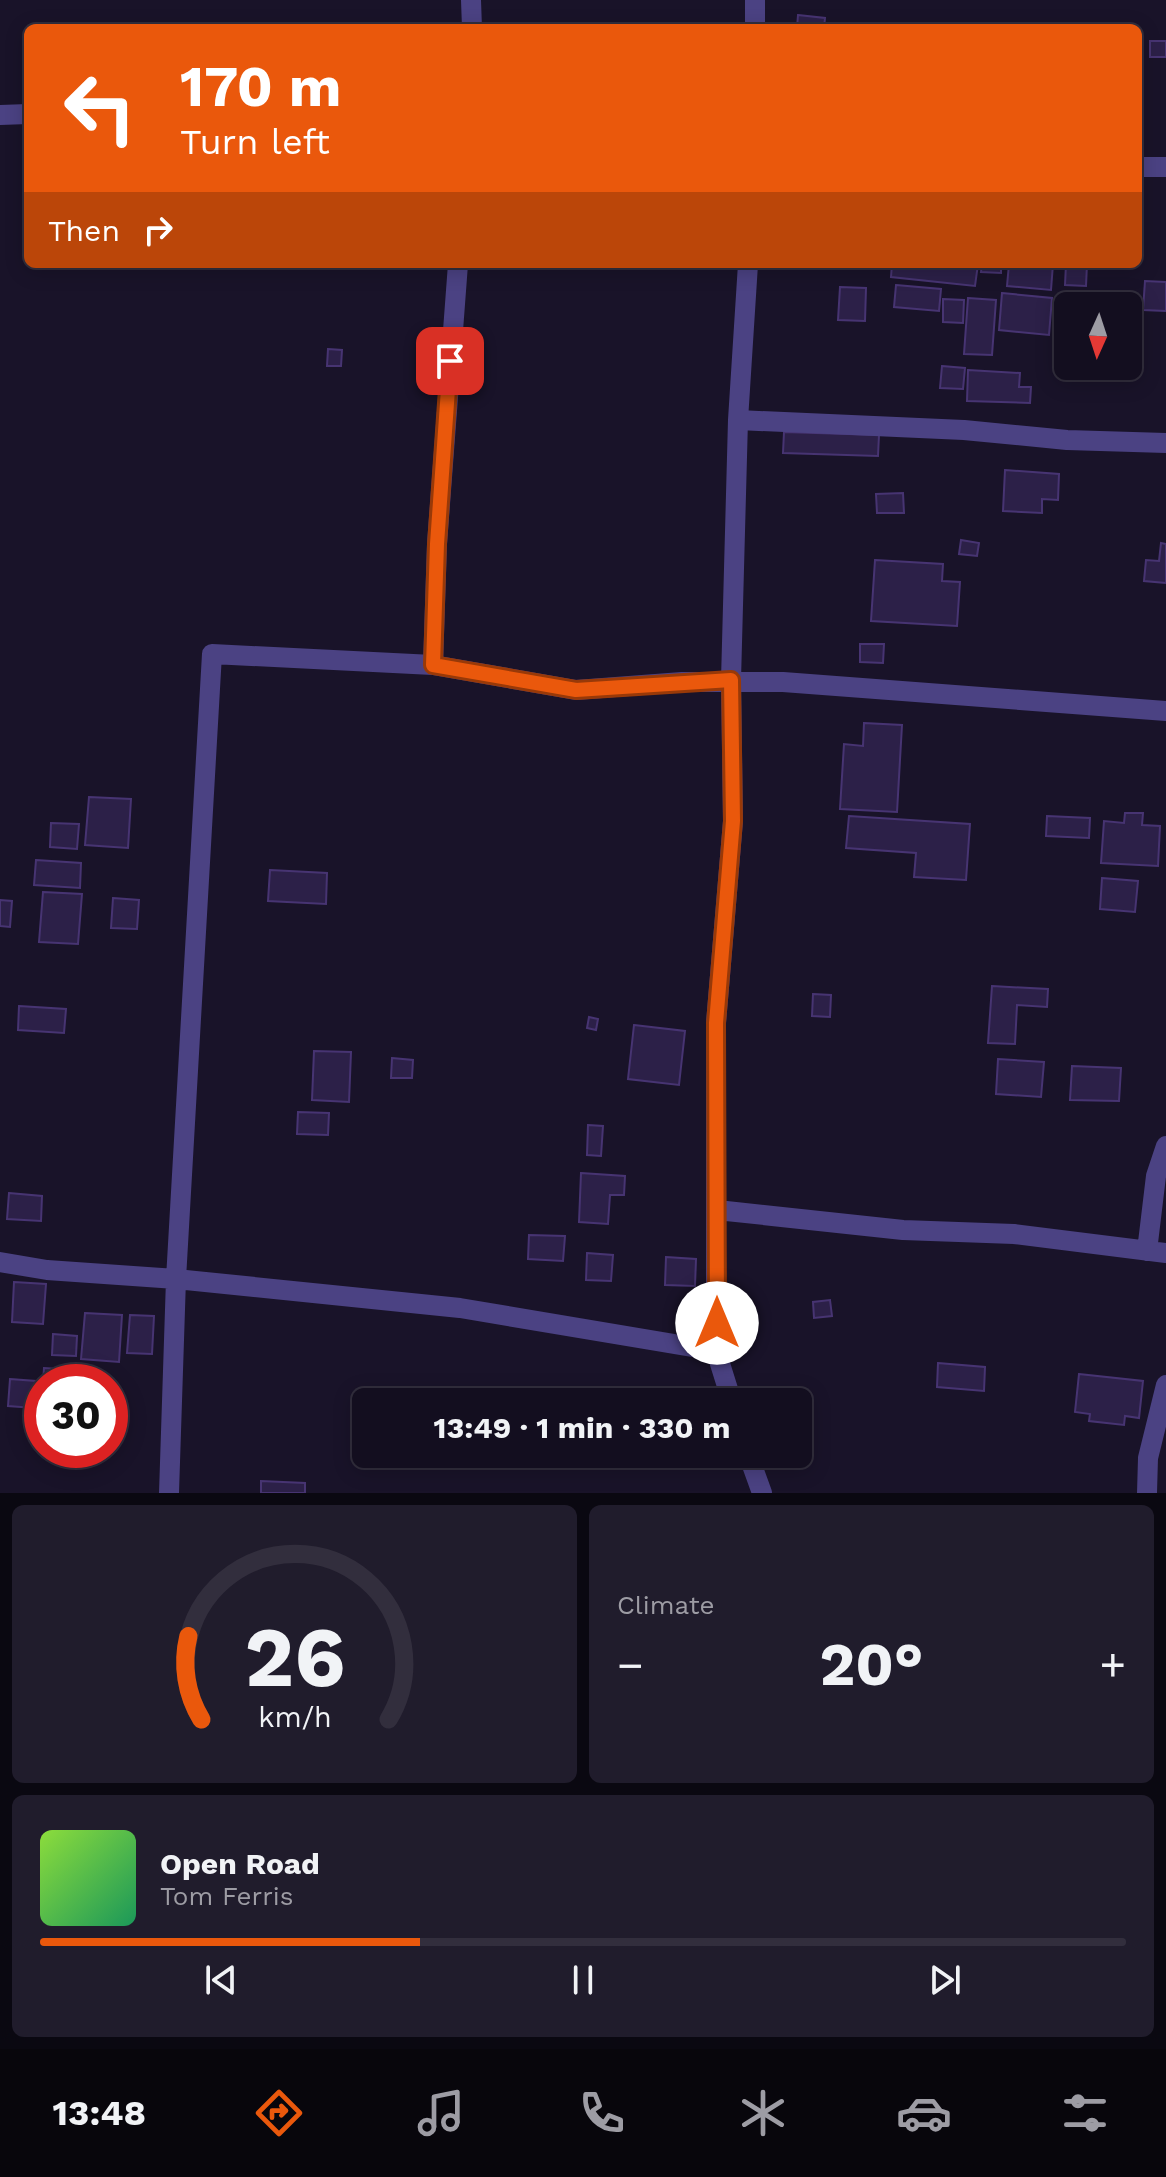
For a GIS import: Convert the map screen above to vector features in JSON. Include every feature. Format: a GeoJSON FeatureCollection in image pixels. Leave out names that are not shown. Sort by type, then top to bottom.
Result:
{"type":"FeatureCollection","features":[{"type":"Feature","properties":{"kind":"street"},"geometry":{"type":"LineString","coordinates":[[471,0],[472,24]]}},
{"type":"Feature","properties":{"kind":"street"},"geometry":{"type":"LineString","coordinates":[[755,0],[755,24]]}},
{"type":"Feature","properties":{"kind":"street"},"geometry":{"type":"LineString","coordinates":[[0,115],[24,114]]}},
{"type":"Feature","properties":{"kind":"street"},"geometry":{"type":"LineString","coordinates":[[1142,167],[1166,167]]}},
{"type":"Feature","properties":{"kind":"street"},"geometry":{"type":"LineString","coordinates":[[433,665],[437,544],[458,268]]}},
{"type":"Feature","properties":{"kind":"street"},"geometry":{"type":"LineString","coordinates":[[728,1388],[716,1351],[716,1023],[733,821],[731,680],[738,420],[748,268]]}},
{"type":"Feature","properties":{"kind":"street"},"geometry":{"type":"LineString","coordinates":[[738,420],[1166,443]]}},
{"type":"Feature","properties":{"kind":"street"},"geometry":{"type":"LineString","coordinates":[[169,1493],[176,1279],[212,654],[433,665],[576,690],[731,680],[1166,711]]}},
{"type":"Feature","properties":{"kind":"street"},"geometry":{"type":"LineString","coordinates":[[717,1210],[903,1230],[1014,1234],[1156,1252],[1156,1176],[1166,1146]]}},
{"type":"Feature","properties":{"kind":"street"},"geometry":{"type":"LineString","coordinates":[[0,1262],[47,1270],[176,1279],[460,1308],[716,1351]]}},
{"type":"Feature","properties":{"kind":"street"},"geometry":{"type":"LineString","coordinates":[[1147,1493],[1148,1458],[1166,1385]]}},
{"type":"Feature","properties":{"kind":"street"},"geometry":{"type":"LineString","coordinates":[[753,1468],[762,1493]]}},
{"type":"Feature","properties":{"kind":"building"},"geometry":{"type":"Polygon","coordinates":[[[798,15],[825,18],[824,24],[797,24],[798,15]]]}},
{"type":"Feature","properties":{"kind":"building"},"geometry":{"type":"Polygon","coordinates":[[[1150,41],[1166,41],[1166,57],[1150,57],[1150,41]]]}},
{"type":"Feature","properties":{"kind":"building"},"geometry":{"type":"Polygon","coordinates":[[[892,268],[977,268],[975,286],[891,277],[892,268]]]}},
{"type":"Feature","properties":{"kind":"building"},"geometry":{"type":"Polygon","coordinates":[[[982,268],[1001,268],[1001,273],[981,272],[982,268]]]}},
{"type":"Feature","properties":{"kind":"building"},"geometry":{"type":"Polygon","coordinates":[[[1009,268],[1053,268],[1051,290],[1007,286],[1009,268]]]}},
{"type":"Feature","properties":{"kind":"building"},"geometry":{"type":"Polygon","coordinates":[[[1066,268],[1087,268],[1086,286],[1065,285],[1066,268]]]}},
{"type":"Feature","properties":{"kind":"building"},"geometry":{"type":"Polygon","coordinates":[[[1145,281],[1166,282],[1166,311],[1143,310],[1145,281]]]}},
{"type":"Feature","properties":{"kind":"building"},"geometry":{"type":"Polygon","coordinates":[[[896,285],[941,289],[939,311],[894,307],[896,285]]]}},
{"type":"Feature","properties":{"kind":"building"},"geometry":{"type":"Polygon","coordinates":[[[840,287],[866,288],[865,321],[838,320],[840,287]]]}},
{"type":"Feature","properties":{"kind":"building"},"geometry":{"type":"Polygon","coordinates":[[[1002,293],[1052,298],[1049,335],[999,330],[1002,293]]]}},
{"type":"Feature","properties":{"kind":"building"},"geometry":{"type":"Polygon","coordinates":[[[968,298],[996,300],[992,355],[964,354],[968,298]]]}},
{"type":"Feature","properties":{"kind":"building"},"geometry":{"type":"Polygon","coordinates":[[[943,299],[964,300],[963,323],[943,322],[943,299]]]}},
{"type":"Feature","properties":{"kind":"building"},"geometry":{"type":"Polygon","coordinates":[[[328,349],[342,350],[341,366],[327,366],[328,349]]]}},
{"type":"Feature","properties":{"kind":"building"},"geometry":{"type":"Polygon","coordinates":[[[942,366],[965,368],[963,389],[940,388],[942,366]]]}},
{"type":"Feature","properties":{"kind":"building"},"geometry":{"type":"Polygon","coordinates":[[[968,370],[1020,373],[1019,387],[1031,387],[1030,403],[967,401],[968,370]]]}},
{"type":"Feature","properties":{"kind":"building"},"geometry":{"type":"Polygon","coordinates":[[[784,432],[879,435],[878,456],[783,453],[784,432]]]}},
{"type":"Feature","properties":{"kind":"building"},"geometry":{"type":"Polygon","coordinates":[[[1005,470],[1059,474],[1058,500],[1042,499],[1042,513],[1003,511],[1005,470]]]}},
{"type":"Feature","properties":{"kind":"building"},"geometry":{"type":"Polygon","coordinates":[[[903,493],[904,513],[877,513],[876,494],[903,493]]]}},
{"type":"Feature","properties":{"kind":"building"},"geometry":{"type":"Polygon","coordinates":[[[961,540],[979,543],[977,556],[959,554],[961,540]]]}},
{"type":"Feature","properties":{"kind":"building"},"geometry":{"type":"Polygon","coordinates":[[[1161,543],[1166,544],[1166,583],[1144,581],[1146,560],[1159,561],[1161,543]]]}},
{"type":"Feature","properties":{"kind":"building"},"geometry":{"type":"Polygon","coordinates":[[[875,560],[943,564],[942,581],[960,582],[957,626],[871,621],[875,560]]]}},
{"type":"Feature","properties":{"kind":"building"},"geometry":{"type":"Polygon","coordinates":[[[860,644],[884,644],[883,663],[860,662],[860,644]]]}},
{"type":"Feature","properties":{"kind":"building"},"geometry":{"type":"Polygon","coordinates":[[[864,723],[902,725],[897,812],[840,809],[844,744],[863,746],[864,723]]]}},
{"type":"Feature","properties":{"kind":"building"},"geometry":{"type":"Polygon","coordinates":[[[89,797],[131,799],[128,848],[85,845],[89,797]]]}},
{"type":"Feature","properties":{"kind":"building"},"geometry":{"type":"Polygon","coordinates":[[[1125,813],[1143,813],[1142,825],[1160,826],[1158,866],[1101,863],[1104,821],[1124,823],[1125,813]]]}},
{"type":"Feature","properties":{"kind":"building"},"geometry":{"type":"Polygon","coordinates":[[[849,816],[970,824],[966,880],[914,877],[916,853],[846,848],[849,816]]]}},
{"type":"Feature","properties":{"kind":"building"},"geometry":{"type":"Polygon","coordinates":[[[1047,816],[1090,818],[1089,838],[1046,836],[1047,816]]]}},
{"type":"Feature","properties":{"kind":"building"},"geometry":{"type":"Polygon","coordinates":[[[51,823],[79,824],[77,849],[50,847],[51,823]]]}},
{"type":"Feature","properties":{"kind":"building"},"geometry":{"type":"Polygon","coordinates":[[[36,860],[81,863],[80,888],[34,885],[36,860]]]}},
{"type":"Feature","properties":{"kind":"building"},"geometry":{"type":"Polygon","coordinates":[[[270,870],[327,873],[326,904],[268,901],[270,870]]]}},
{"type":"Feature","properties":{"kind":"building"},"geometry":{"type":"Polygon","coordinates":[[[1102,878],[1138,881],[1135,912],[1100,909],[1102,878]]]}},
{"type":"Feature","properties":{"kind":"building"},"geometry":{"type":"Polygon","coordinates":[[[43,892],[82,894],[78,944],[39,942],[43,892]]]}},
{"type":"Feature","properties":{"kind":"building"},"geometry":{"type":"Polygon","coordinates":[[[113,898],[139,900],[137,929],[111,928],[113,898]]]}},
{"type":"Feature","properties":{"kind":"building"},"geometry":{"type":"Polygon","coordinates":[[[0,900],[12,901],[10,927],[0,926],[0,900]]]}},
{"type":"Feature","properties":{"kind":"building"},"geometry":{"type":"Polygon","coordinates":[[[992,986],[1048,989],[1047,1007],[1017,1005],[1015,1044],[988,1043],[992,986]]]}},
{"type":"Feature","properties":{"kind":"building"},"geometry":{"type":"Polygon","coordinates":[[[813,994],[831,995],[830,1017],[812,1016],[813,994]]]}},
{"type":"Feature","properties":{"kind":"building"},"geometry":{"type":"Polygon","coordinates":[[[19,1006],[66,1009],[64,1033],[18,1030],[19,1006]]]}},
{"type":"Feature","properties":{"kind":"building"},"geometry":{"type":"Polygon","coordinates":[[[589,1017],[598,1019],[596,1030],[587,1028],[589,1017]]]}},
{"type":"Feature","properties":{"kind":"building"},"geometry":{"type":"Polygon","coordinates":[[[634,1025],[685,1031],[679,1085],[628,1079],[634,1025]]]}},
{"type":"Feature","properties":{"kind":"building"},"geometry":{"type":"Polygon","coordinates":[[[314,1051],[351,1052],[349,1102],[312,1100],[314,1051]]]}},
{"type":"Feature","properties":{"kind":"building"},"geometry":{"type":"Polygon","coordinates":[[[392,1058],[413,1060],[412,1078],[391,1078],[392,1058]]]}},
{"type":"Feature","properties":{"kind":"building"},"geometry":{"type":"Polygon","coordinates":[[[998,1059],[1044,1062],[1041,1097],[996,1094],[998,1059]]]}},
{"type":"Feature","properties":{"kind":"building"},"geometry":{"type":"Polygon","coordinates":[[[1072,1066],[1121,1068],[1119,1101],[1070,1100],[1072,1066]]]}},
{"type":"Feature","properties":{"kind":"building"},"geometry":{"type":"Polygon","coordinates":[[[298,1112],[329,1113],[328,1135],[297,1134],[298,1112]]]}},
{"type":"Feature","properties":{"kind":"building"},"geometry":{"type":"Polygon","coordinates":[[[588,1125],[603,1126],[601,1156],[587,1155],[588,1125]]]}},
{"type":"Feature","properties":{"kind":"building"},"geometry":{"type":"Polygon","coordinates":[[[581,1173],[625,1176],[624,1195],[610,1195],[608,1224],[579,1222],[581,1173]]]}},
{"type":"Feature","properties":{"kind":"building"},"geometry":{"type":"Polygon","coordinates":[[[9,1193],[42,1196],[41,1221],[7,1219],[9,1193]]]}},
{"type":"Feature","properties":{"kind":"building"},"geometry":{"type":"Polygon","coordinates":[[[529,1235],[565,1236],[563,1261],[528,1259],[529,1235]]]}},
{"type":"Feature","properties":{"kind":"building"},"geometry":{"type":"Polygon","coordinates":[[[587,1253],[613,1255],[611,1281],[586,1280],[587,1253]]]}},
{"type":"Feature","properties":{"kind":"building"},"geometry":{"type":"Polygon","coordinates":[[[666,1257],[696,1259],[695,1286],[665,1285],[666,1257]]]}},
{"type":"Feature","properties":{"kind":"building"},"geometry":{"type":"Polygon","coordinates":[[[14,1282],[46,1284],[43,1324],[12,1322],[14,1282]]]}},
{"type":"Feature","properties":{"kind":"building"},"geometry":{"type":"Polygon","coordinates":[[[830,1300],[832,1316],[814,1318],[813,1302],[830,1300]]]}},
{"type":"Feature","properties":{"kind":"building"},"geometry":{"type":"Polygon","coordinates":[[[85,1313],[122,1315],[119,1362],[81,1359],[85,1313]]]}},
{"type":"Feature","properties":{"kind":"building"},"geometry":{"type":"Polygon","coordinates":[[[130,1315],[154,1316],[152,1354],[127,1353],[130,1315]]]}},
{"type":"Feature","properties":{"kind":"building"},"geometry":{"type":"Polygon","coordinates":[[[53,1334],[77,1336],[76,1356],[52,1355],[53,1334]]]}},
{"type":"Feature","properties":{"kind":"building"},"geometry":{"type":"Polygon","coordinates":[[[938,1363],[985,1367],[984,1391],[937,1387],[938,1363]]]}},
{"type":"Feature","properties":{"kind":"building"},"geometry":{"type":"Polygon","coordinates":[[[1079,1374],[1143,1381],[1139,1418],[1125,1416],[1124,1425],[1089,1421],[1090,1414],[1075,1412],[1079,1374]]]}},
{"type":"Feature","properties":{"kind":"building"},"geometry":{"type":"Polygon","coordinates":[[[10,1379],[24,1380],[24,1407],[8,1406],[10,1379]]]}},
{"type":"Feature","properties":{"kind":"building"},"geometry":{"type":"Polygon","coordinates":[[[261,1481],[305,1483],[305,1493],[261,1493],[261,1481]]]}},
{"type":"Feature","properties":{"kind":"route"},"geometry":{"type":"LineString","coordinates":[[450,361],[437,544],[433,665],[576,690],[731,680],[733,821],[716,1023],[717,1323]]}}]}
